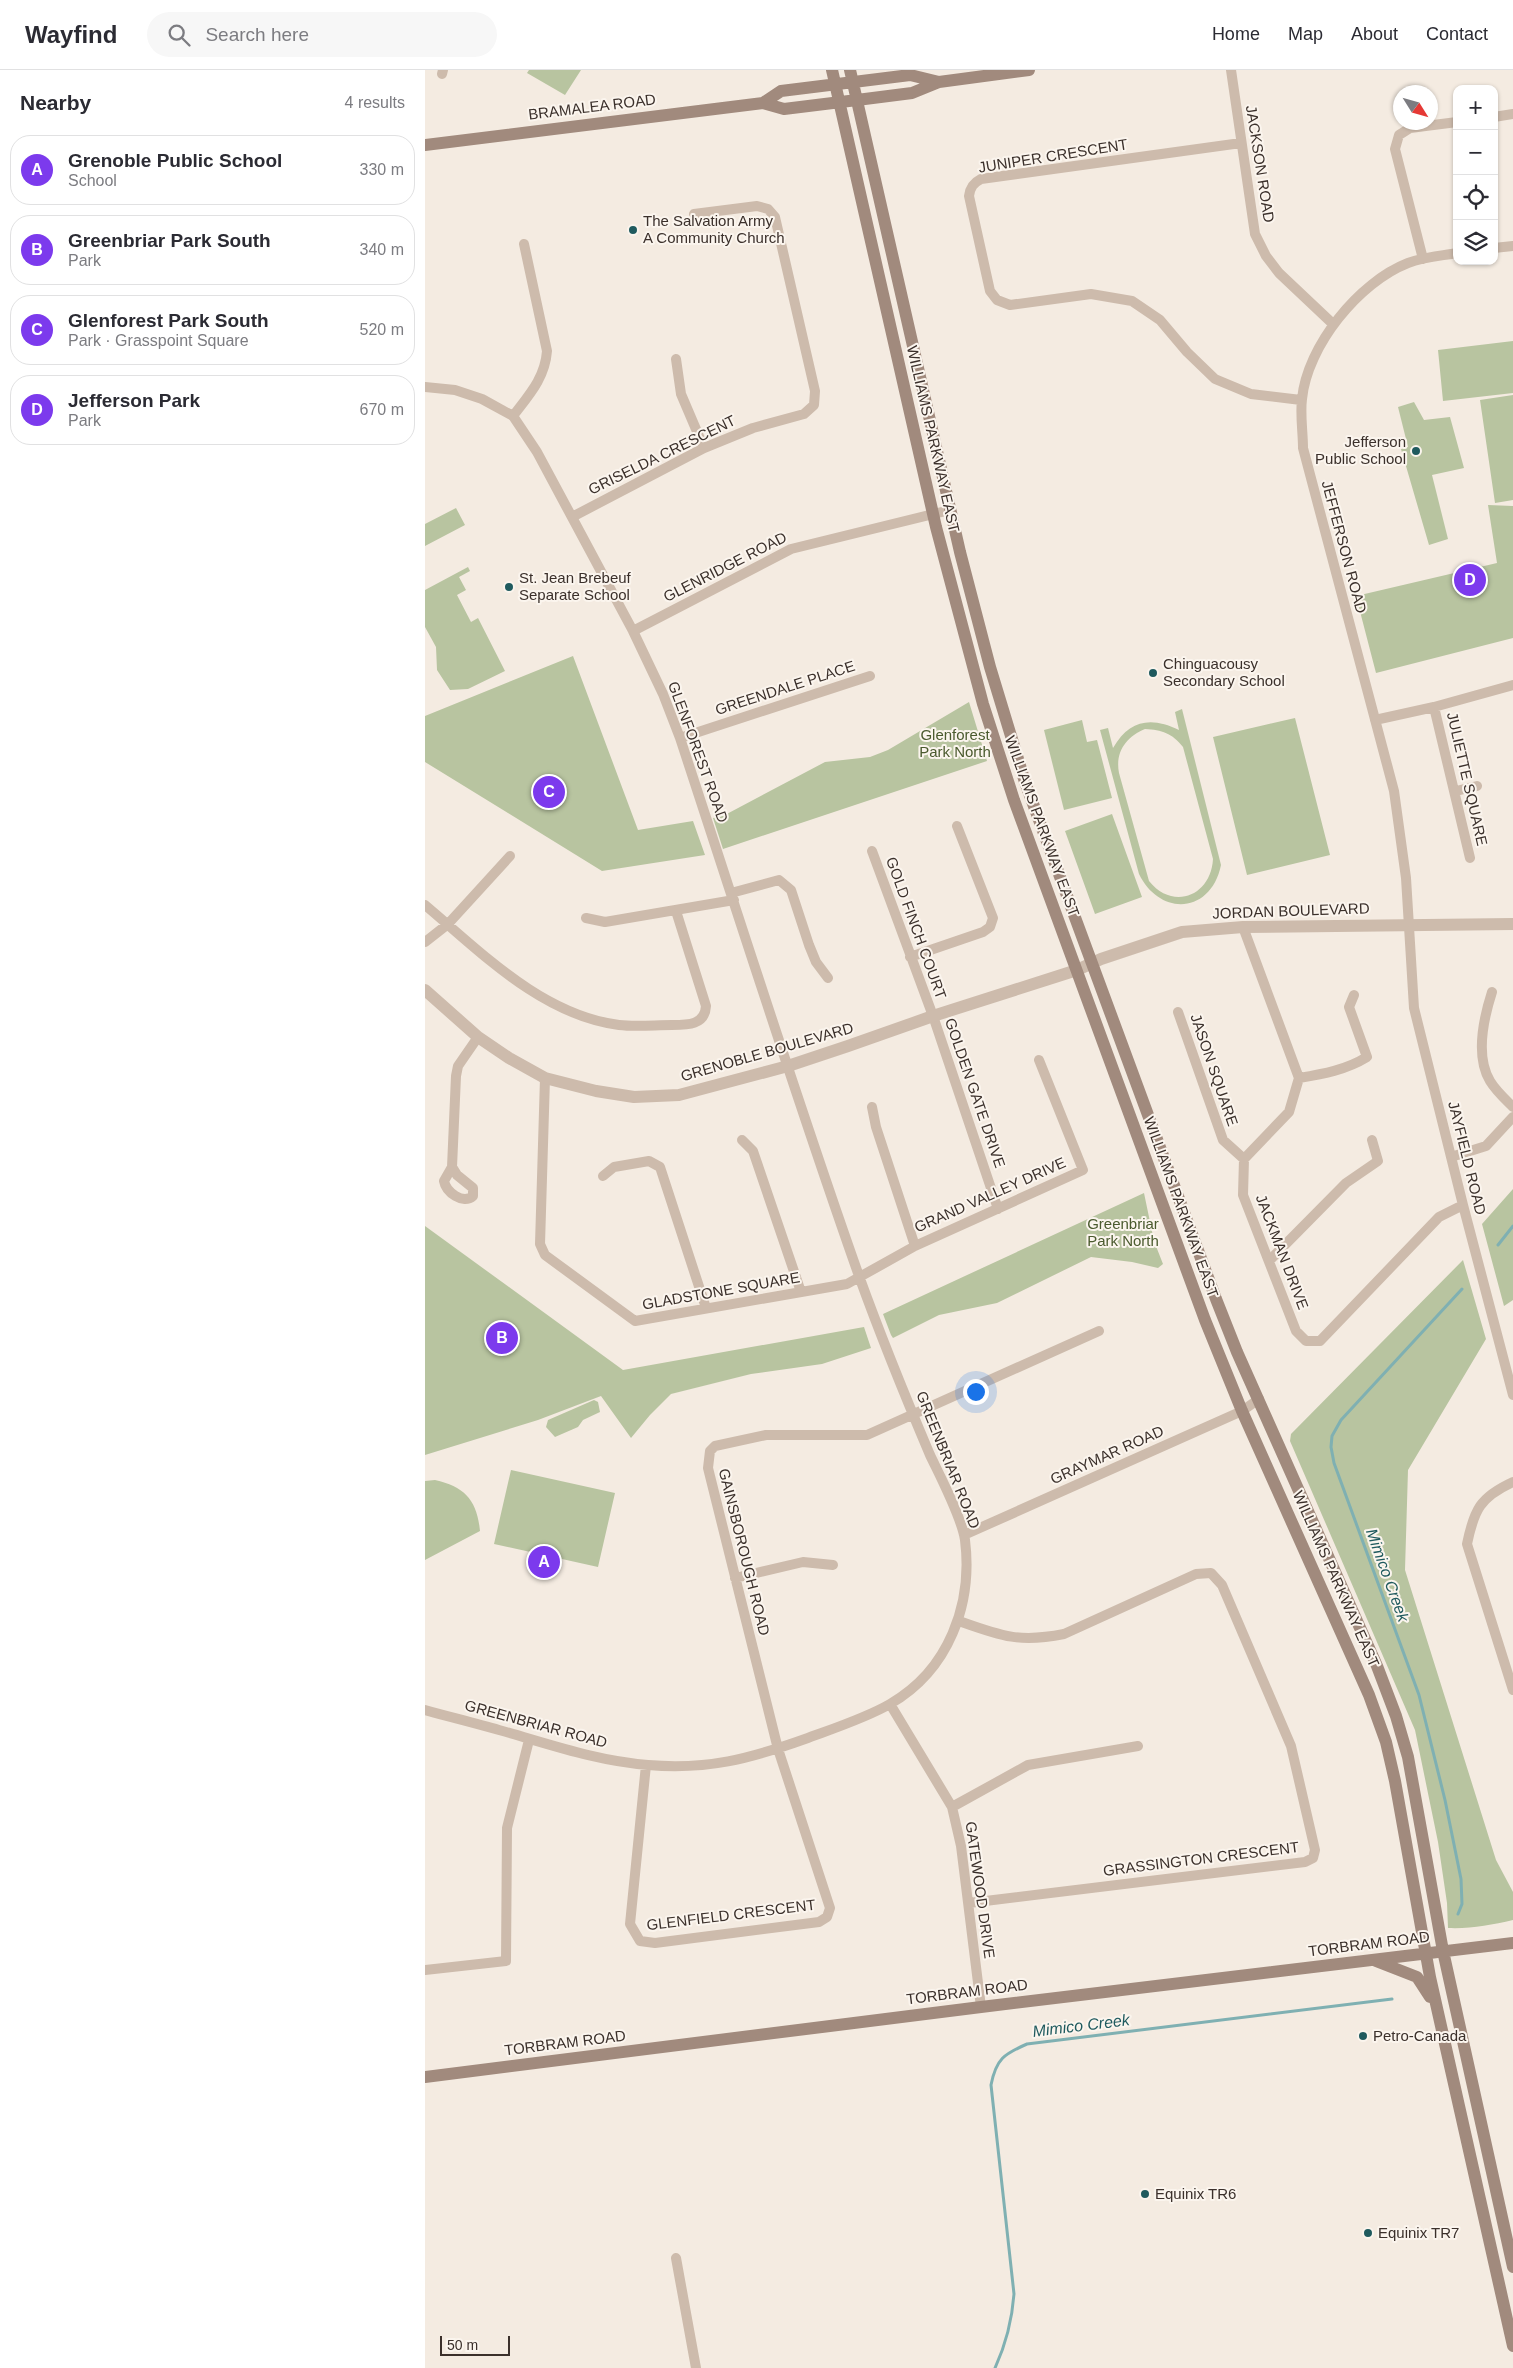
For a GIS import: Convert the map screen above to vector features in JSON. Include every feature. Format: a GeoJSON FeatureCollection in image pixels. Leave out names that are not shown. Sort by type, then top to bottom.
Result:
{"type":"FeatureCollection","features":[{"type":"Feature","properties":{"kind":"main road","name":"WILLIAMS PARKWAY EAST"},"geometry":{"type":"LineString","coordinates":[[832,70],[933,514],[991,733],[1028,842],[1077,970],[1205,1320],[1242,1411],[1369,1695],[1386,1742],[1438,2010],[1513,2346]]}},
{"type":"Feature","properties":{"kind":"main road","name":"BRAMALEA ROAD"},"geometry":{"type":"LineString","coordinates":[[425,145],[763,103],[784,109],[857,100],[912,93],[939,82],[1029,70]]}},
{"type":"Feature","properties":{"kind":"main road","name":"BRAMALEA ROAD"},"geometry":{"type":"LineString","coordinates":[[763,103],[781,92],[835,85],[852,76],[910,75],[939,82]]}},
{"type":"Feature","properties":{"kind":"main road","name":"WILLIAMS PARKWAY EAST"},"geometry":{"type":"LineString","coordinates":[[852,76],[950,510],[990,667],[1025,782],[1215,1299],[1377,1666],[1396,1716],[1408,1757],[1443,1951],[1513,2267]]}},
{"type":"Feature","properties":{"kind":"main road","name":"TORBRAM ROAD"},"geometry":{"type":"LineString","coordinates":[[425,2077],[981,2007],[1513,1943]]}},
{"type":"Feature","properties":{"kind":"main road"},"geometry":{"type":"LineString","coordinates":[[1374,1960],[1417,1978],[1438,2010]]}},
{"type":"Feature","properties":{"kind":"street","name":"JACKSON ROAD"},"geometry":{"type":"LineString","coordinates":[[1231,70],[1255,234],[1266,256],[1279,273],[1333,324]]}},
{"type":"Feature","properties":{"kind":"street"},"geometry":{"type":"LineString","coordinates":[[1498,116],[1513,114]]}},
{"type":"Feature","properties":{"kind":"street"},"geometry":{"type":"LineString","coordinates":[[1423,259],[1395,149],[1399,136],[1410,128],[1453,123]]}},
{"type":"Feature","properties":{"kind":"street","name":"JUNIPER CRESCENT"},"geometry":{"type":"LineString","coordinates":[[1241,144],[981,179],[975,182],[969,189],[969,196],[990,291],[997,300],[1010,305],[1091,294],[1132,302],[1160,320],[1215,379],[1251,394],[1301,400]]}},
{"type":"Feature","properties":{"kind":"street","name":"GRISELDA CRESCENT"},"geometry":{"type":"LineString","coordinates":[[572,517],[704,448],[753,428],[804,414],[814,405],[815,391],[775,217],[768,209],[757,206],[694,214]]}},
{"type":"Feature","properties":{"kind":"street"},"geometry":{"type":"LineString","coordinates":[[513,416],[539,383],[546,365],[547,351],[524,244]]}},
{"type":"Feature","properties":{"kind":"street"},"geometry":{"type":"LineString","coordinates":[[1498,248],[1513,246]]}},
{"type":"Feature","properties":{"kind":"street","name":"JEFFERSON ROAD"},"geometry":{"type":"LineString","coordinates":[[1409,925],[1402,838],[1394,791],[1303,448],[1301,400],[1303,388],[1319,349],[1333,324],[1373,283],[1407,264],[1423,259],[1453,255]]}},
{"type":"Feature","properties":{"kind":"street"},"geometry":{"type":"LineString","coordinates":[[676,358],[681,394],[704,448]]}},
{"type":"Feature","properties":{"kind":"street","name":"GLENFOREST ROAD"},"geometry":{"type":"LineString","coordinates":[[425,387],[455,390],[482,400],[513,416],[537,452],[633,631],[663,694],[680,738],[788,1066]]}},
{"type":"Feature","properties":{"kind":"street","name":"GLENRIDGE ROAD"},"geometry":{"type":"LineString","coordinates":[[633,631],[791,549],[950,510]]}},
{"type":"Feature","properties":{"kind":"street","name":"GREENDALE PLACE"},"geometry":{"type":"LineString","coordinates":[[680,738],[870,676]]}},
{"type":"Feature","properties":{"kind":"street"},"geometry":{"type":"LineString","coordinates":[[1375,720],[1435,707],[1513,685]]}},
{"type":"Feature","properties":{"kind":"street","name":"JULIETTE SQUARE"},"geometry":{"type":"LineString","coordinates":[[1435,707],[1456,791],[1464,837],[1471,858]]}},
{"type":"Feature","properties":{"kind":"street"},"geometry":{"type":"LineString","coordinates":[[1456,791],[1477,786]]}},
{"type":"Feature","properties":{"kind":"street"},"geometry":{"type":"LineString","coordinates":[[910,957],[983,932],[990,927],[993,918],[957,826]]}},
{"type":"Feature","properties":{"kind":"street","name":"GOLD FINCH COURT"},"geometry":{"type":"LineString","coordinates":[[872,851],[933,1016]]}},
{"type":"Feature","properties":{"kind":"street"},"geometry":{"type":"LineString","coordinates":[[425,942],[448,924],[510,856]]}},
{"type":"Feature","properties":{"kind":"street"},"geometry":{"type":"LineString","coordinates":[[586,918],[605,922],[677,911],[732,897],[779,880],[788,885],[791,890],[816,962],[828,978]]}},
{"type":"Feature","properties":{"kind":"street"},"geometry":{"type":"LineString","coordinates":[[425,904],[524,986],[547,1001],[582,1017],[619,1025],[685,1025],[699,1022],[705,1014],[706,1006],[677,911]]}},
{"type":"Feature","properties":{"kind":"street","name":"JORDAN BOULEVARD"},"geometry":{"type":"LineString","coordinates":[[1077,970],[1182,932],[1243,927],[1513,924]]}},
{"type":"Feature","properties":{"kind":"street","name":"JAYFIELD ROAD"},"geometry":{"type":"LineString","coordinates":[[1409,925],[1414,1008],[1463,1206],[1509,1364],[1513,1395]]}},
{"type":"Feature","properties":{"kind":"street"},"geometry":{"type":"LineString","coordinates":[[1243,927],[1299,1078],[1289,1112],[1244,1158]]}},
{"type":"Feature","properties":{"kind":"street","name":"GRENOBLE BOULEVARD"},"geometry":{"type":"LineString","coordinates":[[425,990],[478,1037],[509,1058],[545,1078],[596,1091],[634,1097],[679,1096],[788,1066],[933,1016],[1077,970]]}},
{"type":"Feature","properties":{"kind":"street"},"geometry":{"type":"LineString","coordinates":[[1492,992],[1487,1011],[1483,1053],[1484,1066],[1489,1079],[1513,1107]]}},
{"type":"Feature","properties":{"kind":"street"},"geometry":{"type":"LineString","coordinates":[[1299,1078],[1346,1068],[1367,1057],[1349,1008],[1353,995]]}},
{"type":"Feature","properties":{"kind":"street","name":"JASON SQUARE"},"geometry":{"type":"LineString","coordinates":[[1178,1012],[1223,1140],[1244,1158]]}},
{"type":"Feature","properties":{"kind":"street","name":"GOLDEN GATE DRIVE"},"geometry":{"type":"LineString","coordinates":[[933,1016],[998,1209]]}},
{"type":"Feature","properties":{"kind":"street"},"geometry":{"type":"LineString","coordinates":[[453,1167],[456,1076],[458,1066],[478,1037]]}},
{"type":"Feature","properties":{"kind":"street","name":"GRAND VALLEY DRIVE"},"geometry":{"type":"LineString","coordinates":[[859,1277],[915,1246],[1083,1170],[1039,1060]]}},
{"type":"Feature","properties":{"kind":"street","name":"GREENBRIAR ROAD"},"geometry":{"type":"LineString","coordinates":[[425,1710],[502,1730],[529,1740],[593,1758],[646,1765],[713,1766],[777,1749],[821,1734],[890,1704],[912,1688],[929,1671],[949,1644],[959,1621],[966,1578],[965,1535],[913,1415],[859,1277],[788,1066]]}},
{"type":"Feature","properties":{"kind":"street","name":"GLADSTONE SQUARE"},"geometry":{"type":"LineString","coordinates":[[545,1078],[540,1244],[545,1255],[635,1321],[847,1284],[859,1277]]}},
{"type":"Feature","properties":{"kind":"street"},"geometry":{"type":"LineString","coordinates":[[872,1107],[876,1127],[915,1246]]}},
{"type":"Feature","properties":{"kind":"street"},"geometry":{"type":"LineString","coordinates":[[1451,1157],[1486,1146],[1513,1117]]}},
{"type":"Feature","properties":{"kind":"street"},"geometry":{"type":"LineString","coordinates":[[742,1140],[753,1151],[801,1292]]}},
{"type":"Feature","properties":{"kind":"street"},"geometry":{"type":"LineString","coordinates":[[1269,1261],[1346,1183],[1378,1161],[1372,1140]]}},
{"type":"Feature","properties":{"kind":"street","name":"JACKMAN DRIVE"},"geometry":{"type":"LineString","coordinates":[[1244,1158],[1243,1195],[1296,1331],[1306,1341],[1319,1341],[1439,1217],[1463,1206]]}},
{"type":"Feature","properties":{"kind":"street"},"geometry":{"type":"LineString","coordinates":[[603,1176],[614,1167],[649,1161],[660,1168],[664,1175],[706,1308]]}},
{"type":"Feature","properties":{"kind":"street"},"geometry":{"type":"LineString","coordinates":[[913,1415],[1099,1331]]}},
{"type":"Feature","properties":{"kind":"street","name":"GRAYMAR ROAD"},"geometry":{"type":"LineString","coordinates":[[965,1535],[1242,1411],[1259,1399]]}},
{"type":"Feature","properties":{"kind":"street","name":"GAINSBOROUGH ROAD"},"geometry":{"type":"LineString","coordinates":[[777,1749],[708,1468],[707,1459],[710,1451],[715,1446],[766,1435],[867,1435],[913,1415]]}},
{"type":"Feature","properties":{"kind":"street"},"geometry":{"type":"LineString","coordinates":[[1513,1482],[1498,1488],[1481,1502],[1472,1520],[1467,1544],[1513,1690]]}},
{"type":"Feature","properties":{"kind":"street"},"geometry":{"type":"LineString","coordinates":[[735,1578],[803,1562],[833,1564]]}},
{"type":"Feature","properties":{"kind":"street","name":"GRASSINGTON CRESCENT"},"geometry":{"type":"LineString","coordinates":[[959,1621],[1007,1637],[1023,1640],[1042,1639],[1064,1634],[1196,1574],[1211,1573],[1222,1585],[1291,1746],[1315,1850],[1313,1858],[1305,1862],[969,1903]]}},
{"type":"Feature","properties":{"kind":"street","name":"GATEWOOD DRIVE"},"geometry":{"type":"LineString","coordinates":[[890,1704],[952,1807],[961,1846],[981,2007]]}},
{"type":"Feature","properties":{"kind":"street"},"geometry":{"type":"LineString","coordinates":[[425,1970],[506,1961],[507,1828],[529,1740]]}},
{"type":"Feature","properties":{"kind":"street"},"geometry":{"type":"LineString","coordinates":[[952,1807],[1028,1765],[1138,1746]]}},
{"type":"Feature","properties":{"kind":"street","name":"GLENFIELD CRESCENT"},"geometry":{"type":"LineString","coordinates":[[646,1765],[630,1924],[639,1941],[655,1943],[819,1922],[827,1917],[830,1908],[777,1749]]}},
{"type":"Feature","properties":{"kind":"street"},"geometry":{"type":"LineString","coordinates":[[676,2258],[696,2368]]}},
{"type":"Feature","properties":{"kind":"green space"},"geometry":{"type":"Polygon","coordinates":[[[529,70],[581,70],[565,95],[527,73],[529,70]]]}},
{"type":"Feature","properties":{"kind":"green space"},"geometry":{"type":"Polygon","coordinates":[[[1513,341],[1513,393],[1443,401],[1438,350],[1513,341]]]}},
{"type":"Feature","properties":{"kind":"green space"},"geometry":{"type":"Polygon","coordinates":[[[1513,395],[1513,500],[1495,503],[1480,400],[1513,395]]]}},
{"type":"Feature","properties":{"kind":"green space"},"geometry":{"type":"Polygon","coordinates":[[[1414,402],[1424,420],[1450,417],[1464,468],[1432,475],[1448,539],[1429,545],[1401,449],[1408,447],[1398,407],[1414,402]]]}},
{"type":"Feature","properties":{"kind":"green space"},"geometry":{"type":"Polygon","coordinates":[[[1488,505],[1513,506],[1513,638],[1376,673],[1356,596],[1497,563],[1488,505]]]}},
{"type":"Feature","properties":{"kind":"green space"},"geometry":{"type":"Polygon","coordinates":[[[456,508],[465,525],[425,546],[425,524],[456,508]]]}},
{"type":"Feature","properties":{"kind":"green space"},"geometry":{"type":"Polygon","coordinates":[[[468,567],[470,571],[459,577],[466,590],[457,595],[471,622],[478,618],[505,671],[468,689],[450,690],[437,670],[436,647],[425,627],[425,590],[468,567]]]}},
{"type":"Feature","properties":{"kind":"green space"},"geometry":{"type":"Polygon","coordinates":[[[573,656],[638,830],[693,821],[705,855],[602,871],[425,762],[425,716],[573,656]]]}},
{"type":"Feature","properties":{"kind":"green space","name":"Glenforest Park North"},"geometry":{"type":"Polygon","coordinates":[[[969,702],[987,761],[723,849],[713,818],[723,816],[825,762],[870,757],[888,750],[969,702]]]}},
{"type":"Feature","properties":{"kind":"green space"},"geometry":{"type":"Polygon","coordinates":[[[1182,709],[1221,865],[1215,881],[1207,893],[1196,901],[1184,904],[1172,903],[1159,898],[1148,888],[1139,874],[1100,730],[1108,728],[1113,748],[1126,731],[1141,723],[1159,723],[1179,730],[1175,712],[1182,709]],[[1151,729],[1138,732],[1123,746],[1119,758],[1119,773],[1149,881],[1159,890],[1179,897],[1189,895],[1198,890],[1206,882],[1211,872],[1213,859],[1183,747],[1171,735],[1151,729]]]}},
{"type":"Feature","properties":{"kind":"green space"},"geometry":{"type":"Polygon","coordinates":[[[1295,718],[1330,855],[1247,875],[1213,737],[1295,718]]]}},
{"type":"Feature","properties":{"kind":"green space"},"geometry":{"type":"Polygon","coordinates":[[[1082,720],[1087,742],[1097,740],[1112,798],[1064,810],[1044,730],[1082,720]]]}},
{"type":"Feature","properties":{"kind":"green space"},"geometry":{"type":"Polygon","coordinates":[[[1112,814],[1142,897],[1095,914],[1065,831],[1112,814]]]}},
{"type":"Feature","properties":{"kind":"green space"},"geometry":{"type":"Polygon","coordinates":[[[1513,1189],[1513,1300],[1504,1306],[1482,1224],[1513,1189]]]}},
{"type":"Feature","properties":{"kind":"green space","name":"Greenbriar Park North"},"geometry":{"type":"Polygon","coordinates":[[[1144,1193],[1154,1241],[1163,1264],[1158,1268],[1132,1262],[1091,1257],[997,1303],[939,1315],[893,1338],[891,1335],[883,1314],[1144,1193]]]}},
{"type":"Feature","properties":{"kind":"green space"},"geometry":{"type":"Polygon","coordinates":[[[425,1226],[623,1370],[864,1327],[871,1348],[822,1364],[751,1374],[671,1394],[631,1438],[601,1396],[538,1420],[425,1455],[425,1226]]]}},
{"type":"Feature","properties":{"kind":"green space"},"geometry":{"type":"Polygon","coordinates":[[[1463,1260],[1486,1339],[1408,1470],[1405,1570],[1496,1860],[1513,1892],[1513,1920],[1480,1926],[1448,1928],[1447,1903],[1438,1842],[1415,1730],[1290,1441],[1291,1434],[1463,1260]]]}},
{"type":"Feature","properties":{"kind":"green space"},"geometry":{"type":"Polygon","coordinates":[[[594,1400],[598,1402],[600,1412],[583,1420],[578,1427],[555,1437],[546,1427],[548,1420],[594,1400]]]}},
{"type":"Feature","properties":{"kind":"green space"},"geometry":{"type":"Polygon","coordinates":[[[511,1470],[615,1493],[598,1567],[494,1544],[511,1470]]]}},
{"type":"Feature","properties":{"kind":"green space"},"geometry":{"type":"Polygon","coordinates":[[[435,1480],[454,1487],[468,1496],[476,1511],[480,1531],[425,1560],[425,1481],[435,1480]]]}},
{"type":"Feature","properties":{"kind":"waterway","name":"Mimico Creek"},"geometry":{"type":"LineString","coordinates":[[1498,1245],[1513,1226]]}},
{"type":"Feature","properties":{"kind":"waterway","name":"Mimico Creek"},"geometry":{"type":"LineString","coordinates":[[1458,1914],[1462,1904],[1461,1879],[1445,1800],[1419,1695],[1334,1463],[1331,1447],[1332,1436],[1341,1420],[1462,1289]]}},
{"type":"Feature","properties":{"kind":"waterway","name":"Mimico Creek"},"geometry":{"type":"LineString","coordinates":[[995,2368],[1008,2332],[1014,2294],[991,2085],[995,2069],[1002,2059],[1012,2051],[1027,2044],[1392,1999]]}},
{"type":"Feature","properties":{"kind":"place","name":"The Salvation Army A Community Church"},"geometry":{"type":"Point","coordinates":[633,230]}},
{"type":"Feature","properties":{"kind":"place","name":"Jefferson Public School"},"geometry":{"type":"Point","coordinates":[1416,451]}},
{"type":"Feature","properties":{"kind":"place","name":"Jefferson Park"},"geometry":{"type":"Point","coordinates":[1470,580]}},
{"type":"Feature","properties":{"kind":"place","name":"St. Jean Brebeuf Separate School"},"geometry":{"type":"Point","coordinates":[509,587]}},
{"type":"Feature","properties":{"kind":"place","name":"Chinguacousy Secondary School"},"geometry":{"type":"Point","coordinates":[1153,673]}},
{"type":"Feature","properties":{"kind":"place","name":"Glenforest Park South"},"geometry":{"type":"Point","coordinates":[549,792]}},
{"type":"Feature","properties":{"kind":"place","name":"Greenbriar Park South"},"geometry":{"type":"Point","coordinates":[502,1338]}},
{"type":"Feature","properties":{"kind":"place","name":"Grenoble Public School"},"geometry":{"type":"Point","coordinates":[544,1562]}},
{"type":"Feature","properties":{"kind":"place","name":"Petro-Canada"},"geometry":{"type":"Point","coordinates":[1363,2036]}},
{"type":"Feature","properties":{"kind":"place","name":"Equinix TR6"},"geometry":{"type":"Point","coordinates":[1145,2194]}},
{"type":"Feature","properties":{"kind":"place","name":"Equinix TR7"},"geometry":{"type":"Point","coordinates":[1368,2233]}}]}
